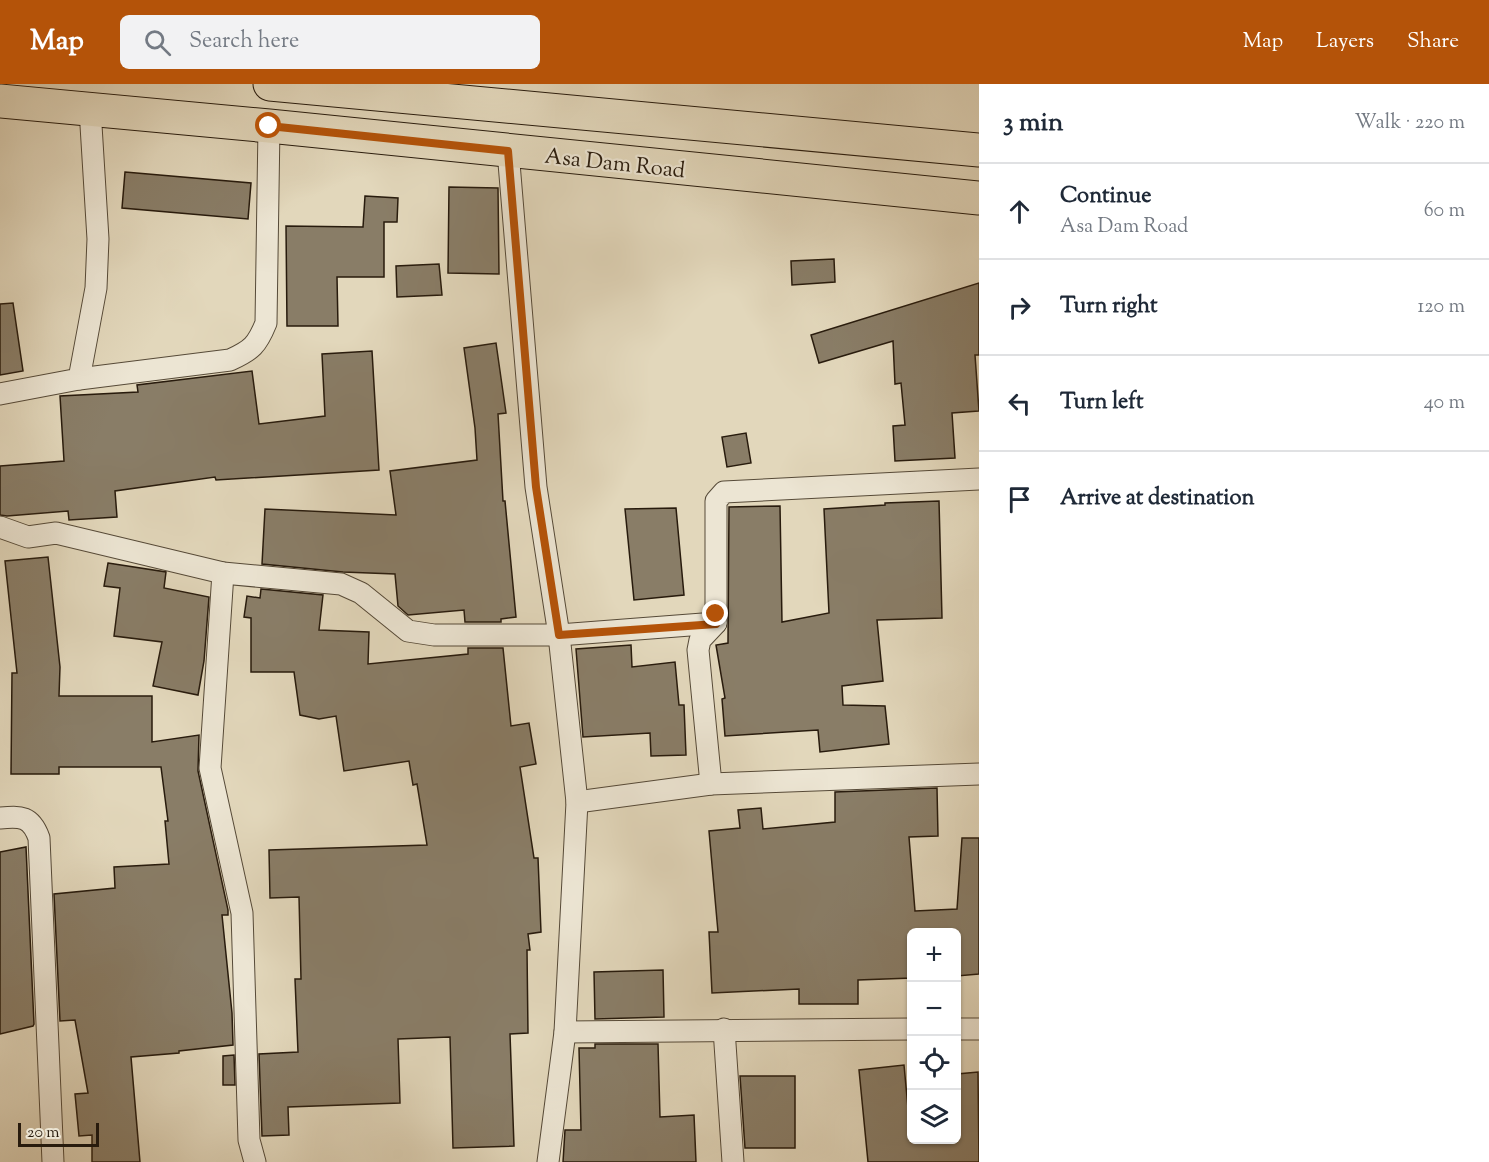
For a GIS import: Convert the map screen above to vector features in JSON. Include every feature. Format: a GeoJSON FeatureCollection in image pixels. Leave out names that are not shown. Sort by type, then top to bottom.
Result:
{"type":"FeatureCollection","features":[{"type":"Feature","properties":{"kind":"main road","name":"Asa Dam Road"},"geometry":{"type":"LineString","coordinates":[[270,84],[979,150]]}},
{"type":"Feature","properties":{"kind":"main road","name":"Asa Dam Road"},"geometry":{"type":"LineString","coordinates":[[0,101],[979,198]]}},
{"type":"Feature","properties":{"kind":"street"},"geometry":{"type":"LineString","coordinates":[[79,379],[96,288],[97,268],[98,239],[90,109]]}},
{"type":"Feature","properties":{"kind":"street"},"geometry":{"type":"LineString","coordinates":[[0,394],[79,379],[230,360],[245,353],[259,341],[267,323],[269,126]]}},
{"type":"Feature","properties":{"kind":"street"},"geometry":{"type":"LineString","coordinates":[[508,151],[536,487],[559,635],[577,802],[565,1032],[548,1162]]}},
{"type":"Feature","properties":{"kind":"street"},"geometry":{"type":"LineString","coordinates":[[711,784],[698,650],[700,640],[716,624],[716,501],[724,492],[979,479]]}},
{"type":"Feature","properties":{"kind":"street"},"geometry":{"type":"LineString","coordinates":[[0,527],[28,537],[56,533],[223,573],[341,584],[361,593],[408,631],[434,635],[559,635],[716,624]]}},
{"type":"Feature","properties":{"kind":"street"},"geometry":{"type":"LineString","coordinates":[[223,573],[210,768],[242,913],[249,1140],[255,1162]]}},
{"type":"Feature","properties":{"kind":"street"},"geometry":{"type":"LineString","coordinates":[[577,802],[711,784],[979,774]]}},
{"type":"Feature","properties":{"kind":"street"},"geometry":{"type":"LineString","coordinates":[[0,818],[16,816],[26,819],[35,826],[39,838],[53,1162]]}},
{"type":"Feature","properties":{"kind":"street"},"geometry":{"type":"LineString","coordinates":[[724,1029],[733,1162]]}},
{"type":"Feature","properties":{"kind":"street"},"geometry":{"type":"LineString","coordinates":[[565,1032],[907,1029]]}},
{"type":"Feature","properties":{"kind":"street"},"geometry":{"type":"LineString","coordinates":[[961,1029],[979,1029]]}},
{"type":"Feature","properties":{"kind":"building"},"geometry":{"type":"Polygon","coordinates":[[[125,172],[251,183],[248,219],[122,208],[125,172]]]}},
{"type":"Feature","properties":{"kind":"building"},"geometry":{"type":"Polygon","coordinates":[[[449,187],[498,188],[499,274],[448,273],[449,187]]]}},
{"type":"Feature","properties":{"kind":"building"},"geometry":{"type":"Polygon","coordinates":[[[365,196],[398,198],[397,222],[384,222],[384,277],[337,277],[338,326],[287,326],[286,226],[363,227],[365,196]]]}},
{"type":"Feature","properties":{"kind":"building"},"geometry":{"type":"Polygon","coordinates":[[[834,259],[835,282],[792,285],[791,261],[834,259]]]}},
{"type":"Feature","properties":{"kind":"building"},"geometry":{"type":"Polygon","coordinates":[[[439,264],[442,295],[397,297],[396,266],[439,264]]]}},
{"type":"Feature","properties":{"kind":"building"},"geometry":{"type":"Polygon","coordinates":[[[979,283],[979,355],[975,355],[979,411],[952,413],[955,458],[895,461],[893,426],[905,425],[901,383],[895,384],[893,341],[819,363],[811,335],[979,283]]]}},
{"type":"Feature","properties":{"kind":"building"},"geometry":{"type":"Polygon","coordinates":[[[13,303],[23,371],[0,375],[0,304],[13,303]]]}},
{"type":"Feature","properties":{"kind":"building"},"geometry":{"type":"Polygon","coordinates":[[[496,343],[506,413],[498,414],[503,501],[505,501],[516,617],[501,619],[501,622],[465,622],[464,610],[408,615],[398,606],[395,574],[343,572],[262,564],[265,509],[396,515],[390,471],[477,460],[464,348],[496,343]]]}},
{"type":"Feature","properties":{"kind":"building"},"geometry":{"type":"Polygon","coordinates":[[[372,351],[379,470],[216,480],[215,477],[115,491],[117,517],[69,520],[68,511],[0,515],[0,466],[64,461],[60,396],[138,392],[137,385],[252,371],[259,424],[325,416],[322,354],[372,351]]]}},
{"type":"Feature","properties":{"kind":"building"},"geometry":{"type":"Polygon","coordinates":[[[746,433],[751,463],[727,467],[722,437],[746,433]]]}},
{"type":"Feature","properties":{"kind":"building"},"geometry":{"type":"Polygon","coordinates":[[[939,501],[942,618],[877,620],[883,681],[842,686],[843,705],[885,706],[889,744],[820,752],[818,730],[725,736],[722,699],[725,698],[716,645],[728,643],[729,507],[780,506],[782,622],[829,613],[824,509],[939,501]]]}},
{"type":"Feature","properties":{"kind":"building"},"geometry":{"type":"Polygon","coordinates":[[[676,508],[684,595],[634,600],[625,509],[676,508]]]}},
{"type":"Feature","properties":{"kind":"building"},"geometry":{"type":"Polygon","coordinates":[[[48,557],[60,667],[59,696],[152,696],[152,742],[199,735],[198,771],[228,910],[228,915],[222,915],[233,1045],[131,1057],[140,1162],[92,1162],[92,1135],[79,1136],[75,1094],[88,1093],[75,1020],[60,1021],[54,894],[115,888],[114,867],[169,864],[165,821],[168,821],[161,767],[59,767],[59,774],[11,774],[12,673],[17,673],[5,561],[48,557]]]}},
{"type":"Feature","properties":{"kind":"building"},"geometry":{"type":"Polygon","coordinates":[[[108,563],[166,572],[164,588],[209,597],[204,661],[198,695],[153,686],[162,642],[114,636],[120,588],[104,586],[108,563]]]}},
{"type":"Feature","properties":{"kind":"building"},"geometry":{"type":"Polygon","coordinates":[[[261,589],[323,595],[319,630],[369,632],[368,664],[468,654],[468,648],[503,648],[511,726],[529,723],[536,764],[520,767],[534,858],[538,858],[541,932],[528,934],[530,950],[527,950],[528,1033],[510,1034],[514,1146],[453,1148],[450,1037],[398,1039],[400,1103],[288,1107],[289,1135],[262,1136],[259,1054],[298,1052],[295,979],[301,979],[299,897],[270,898],[269,850],[427,845],[417,784],[413,785],[409,761],[344,771],[336,716],[319,719],[300,715],[294,672],[251,672],[251,618],[244,617],[247,596],[260,598],[261,589]]]}},
{"type":"Feature","properties":{"kind":"building"},"geometry":{"type":"Polygon","coordinates":[[[631,645],[632,667],[675,662],[679,705],[684,705],[686,755],[651,756],[650,733],[583,737],[576,649],[631,645]]]}},
{"type":"Feature","properties":{"kind":"building"},"geometry":{"type":"Polygon","coordinates":[[[937,788],[938,836],[909,837],[915,911],[957,909],[962,838],[979,838],[979,974],[961,976],[961,928],[907,928],[907,978],[858,980],[858,1004],[799,1004],[799,989],[712,993],[709,932],[718,932],[709,831],[740,828],[738,810],[761,808],[763,829],[835,822],[835,792],[937,788]]]}},
{"type":"Feature","properties":{"kind":"building"},"geometry":{"type":"Polygon","coordinates":[[[26,847],[34,1024],[0,1034],[0,852],[26,847]]]}},
{"type":"Feature","properties":{"kind":"building"},"geometry":{"type":"Polygon","coordinates":[[[663,970],[664,1017],[595,1019],[594,972],[663,970]]]}},
{"type":"Feature","properties":{"kind":"building"},"geometry":{"type":"Polygon","coordinates":[[[595,1044],[658,1044],[660,1117],[694,1115],[696,1162],[563,1162],[565,1130],[581,1130],[579,1048],[595,1048],[595,1044]]]}},
{"type":"Feature","properties":{"kind":"building"},"geometry":{"type":"Polygon","coordinates":[[[234,1055],[235,1085],[223,1085],[223,1056],[234,1055]]]}},
{"type":"Feature","properties":{"kind":"building"},"geometry":{"type":"Polygon","coordinates":[[[904,1065],[907,1144],[961,1144],[961,1074],[978,1072],[979,1162],[868,1162],[859,1070],[904,1065]]]}},
{"type":"Feature","properties":{"kind":"building"},"geometry":{"type":"Polygon","coordinates":[[[740,1076],[795,1076],[795,1148],[745,1148],[740,1076]]]}},
{"type":"Feature","properties":{"kind":"route"},"geometry":{"type":"LineString","coordinates":[[269,126],[508,151],[536,487],[559,635],[716,624],[716,614]]}}]}
